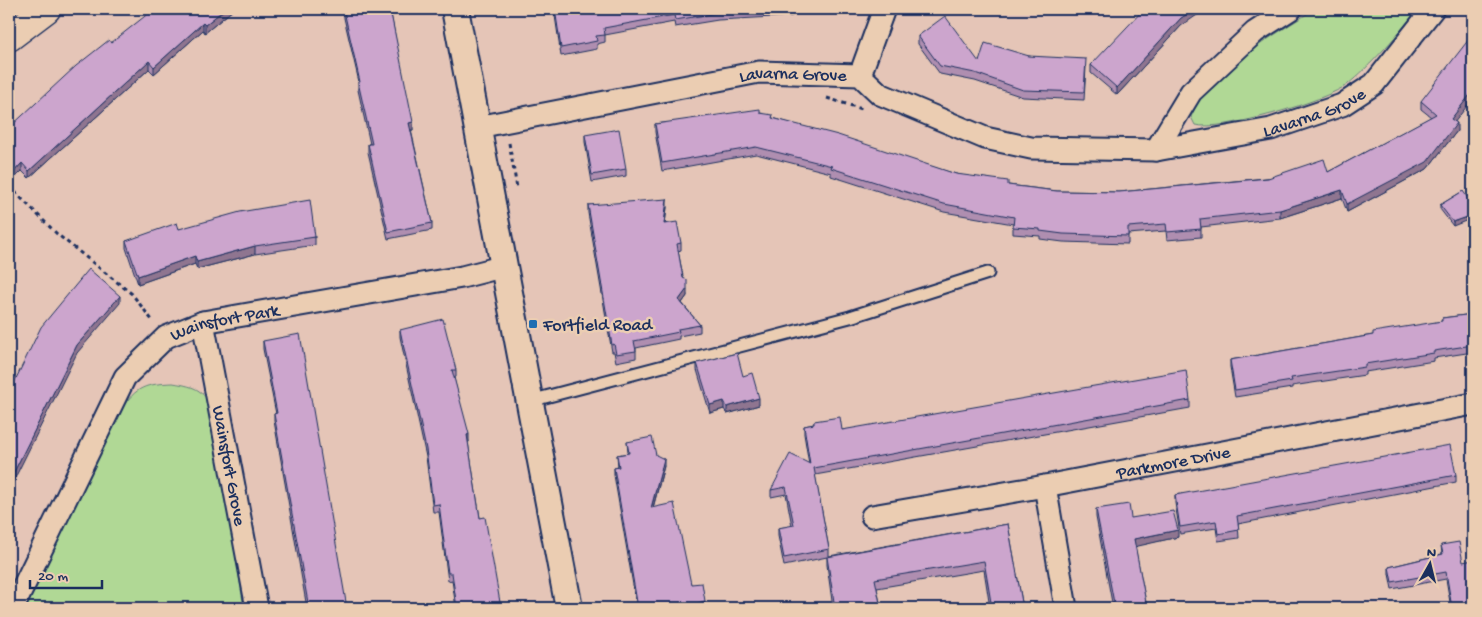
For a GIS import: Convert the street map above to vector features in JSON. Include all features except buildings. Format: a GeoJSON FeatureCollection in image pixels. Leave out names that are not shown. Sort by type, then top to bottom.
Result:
{"type":"FeatureCollection","features":[{"type":"Feature","properties":{"kind":"main road"},"geometry":{"type":"LineString","coordinates":[[9,37],[46,9]]}},
{"type":"Feature","properties":{"kind":"street"},"geometry":{"type":"LineString","coordinates":[[455,9],[569,608]]}},
{"type":"Feature","properties":{"kind":"street"},"geometry":{"type":"LineString","coordinates":[[860,75],[884,9]]}},
{"type":"Feature","properties":{"kind":"street"},"geometry":{"type":"LineString","coordinates":[[1156,150],[1191,92],[1255,32],[1291,9]]}},
{"type":"Feature","properties":{"kind":"street","name":"Lavarna Grove"},"geometry":{"type":"LineString","coordinates":[[478,126],[759,72],[860,75],[880,94],[985,138],[1032,148],[1156,150],[1271,129],[1342,105],[1374,84],[1433,9]]}},
{"type":"Feature","properties":{"kind":"street","name":"Wainsfort Park"},"geometry":{"type":"LineString","coordinates":[[13,608],[125,377],[166,337],[203,322],[462,277],[505,266]]}},
{"type":"Feature","properties":{"kind":"street","name":"Wainsfort Grove"},"geometry":{"type":"LineString","coordinates":[[203,322],[257,608]]}},
{"type":"Feature","properties":{"kind":"street","name":"Parkmore Drive"},"geometry":{"type":"LineString","coordinates":[[872,516],[1045,486],[1473,404]]}},
{"type":"Feature","properties":{"kind":"street"},"geometry":{"type":"LineString","coordinates":[[1045,486],[1066,608]]}},
{"type":"Feature","properties":{"kind":"lane"},"geometry":{"type":"LineString","coordinates":[[530,401],[850,316],[988,273]]}},
{"type":"Feature","properties":{"kind":"path"},"geometry":{"type":"LineString","coordinates":[[824,97],[869,112]]}},
{"type":"Feature","properties":{"kind":"path"},"geometry":{"type":"LineString","coordinates":[[517,140],[509,143],[518,191]]}},
{"type":"Feature","properties":{"kind":"path"},"geometry":{"type":"LineString","coordinates":[[9,186],[57,234],[132,294],[166,337]]}},
{"type":"Feature","properties":{"kind":"green space"},"geometry":{"type":"Polygon","coordinates":[[[1315,9],[1417,9],[1375,59],[1348,84],[1336,91],[1297,106],[1249,120],[1208,126],[1195,125],[1191,117],[1199,101],[1211,85],[1263,42],[1315,9]]]}},
{"type":"Feature","properties":{"kind":"green space"},"geometry":{"type":"Polygon","coordinates":[[[173,383],[194,388],[203,394],[213,413],[244,608],[26,608],[121,409],[132,395],[143,388],[156,384],[173,383]]]}},
{"type":"Feature","properties":{"kind":"place","name":"Fortfield Road"},"geometry":{"type":"Point","coordinates":[533,324]}}]}
